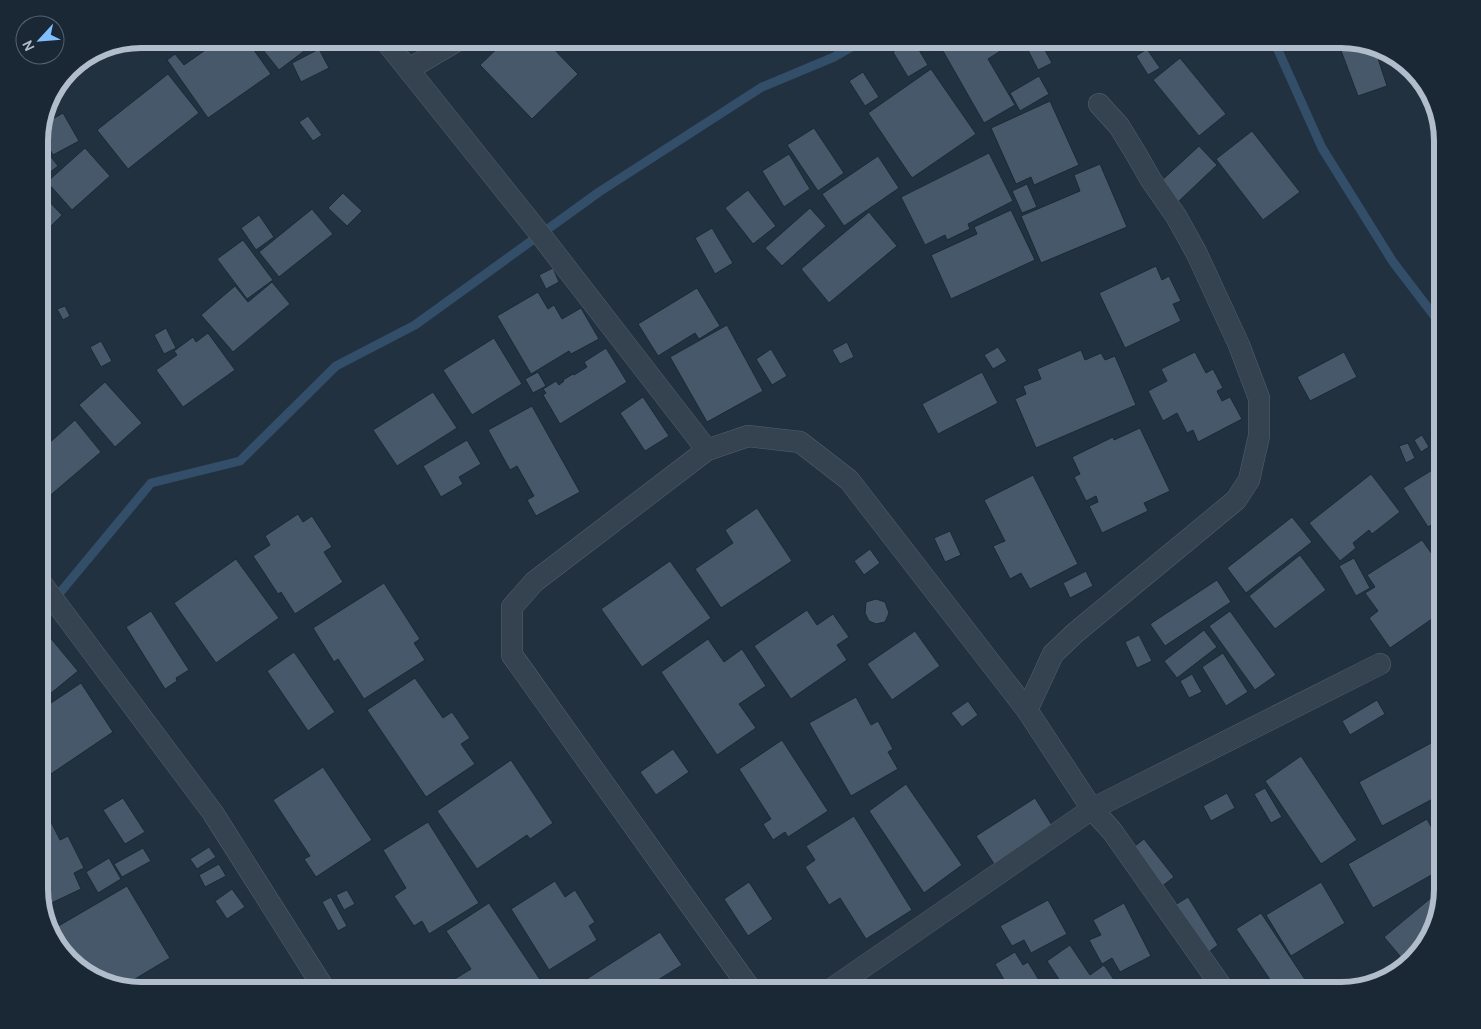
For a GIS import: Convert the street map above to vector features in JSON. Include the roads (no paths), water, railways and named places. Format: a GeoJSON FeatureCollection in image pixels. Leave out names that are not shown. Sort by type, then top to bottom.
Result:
{"type":"FeatureCollection","features":[{"type":"Feature","properties":{"kind":"street"},"geometry":{"type":"LineString","coordinates":[[392,48],[540,234],[707,450]]}},
{"type":"Feature","properties":{"kind":"street"},"geometry":{"type":"LineString","coordinates":[[409,69],[445,48]]}},
{"type":"Feature","properties":{"kind":"street"},"geometry":{"type":"LineString","coordinates":[[1027,710],[1054,654],[1076,633],[1236,500],[1249,480],[1259,436],[1259,398],[1239,345],[1200,259],[1176,216],[1151,180],[1123,132],[1099,104]]}},
{"type":"Feature","properties":{"kind":"street"},"geometry":{"type":"LineString","coordinates":[[745,982],[512,655],[512,607],[534,582],[707,450],[748,436],[800,442],[849,480],[1027,710],[1092,809],[1112,832],[1218,982]]}},
{"type":"Feature","properties":{"kind":"street"},"geometry":{"type":"LineString","coordinates":[[48,592],[213,813],[320,982]]}},
{"type":"Feature","properties":{"kind":"street"},"geometry":{"type":"LineString","coordinates":[[842,982],[1092,809],[1380,664]]}},
{"type":"Feature","properties":{"kind":"waterway"},"geometry":{"type":"LineString","coordinates":[[48,607],[151,483],[240,461],[336,366],[415,325],[599,192],[762,87],[834,57],[850,48]]}},
{"type":"Feature","properties":{"kind":"waterway"},"geometry":{"type":"LineString","coordinates":[[1277,48],[1322,148],[1393,262],[1434,316]]}}]}
